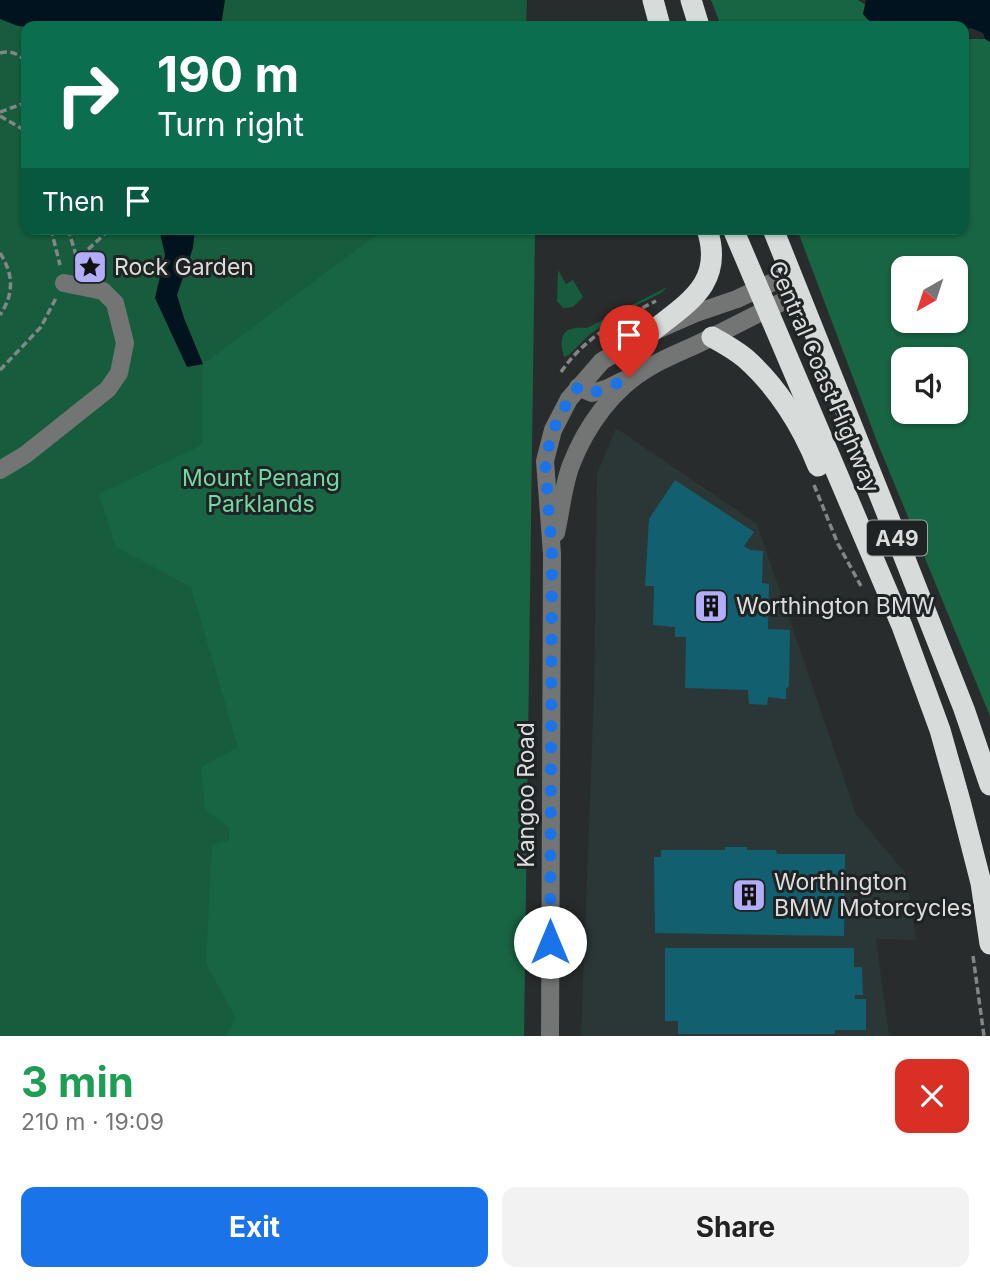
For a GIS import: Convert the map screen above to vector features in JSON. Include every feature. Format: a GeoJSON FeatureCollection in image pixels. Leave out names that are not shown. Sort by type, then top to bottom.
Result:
{"type":"FeatureCollection","features":[{"type":"Feature","properties":{"kind":"highway"},"geometry":{"type":"LineString","coordinates":[[653,0],[659,21]]}},
{"type":"Feature","properties":{"kind":"highway"},"geometry":{"type":"LineString","coordinates":[[691,0],[697,21]]}},
{"type":"Feature","properties":{"kind":"highway"},"geometry":{"type":"LineString","coordinates":[[650,333],[690,300],[709,275],[713,260],[709,235]]}},
{"type":"Feature","properties":{"kind":"highway","name":"Central Coast Highway"},"geometry":{"type":"LineString","coordinates":[[736,235],[874,586],[902,626],[943,742],[981,883],[981,949]]}},
{"type":"Feature","properties":{"kind":"highway","name":"Central Coast Highway"},"geometry":{"type":"LineString","coordinates":[[775,235],[964,709],[990,785]]}},
{"type":"Feature","properties":{"kind":"highway"},"geometry":{"type":"LineString","coordinates":[[712,337],[745,358],[767,380],[783,402],[812,450],[850,540],[874,586]]}},
{"type":"Feature","properties":{"kind":"street"},"geometry":{"type":"LineString","coordinates":[[0,470],[25,456],[108,389],[119,373],[125,343],[115,303],[103,291],[64,283]]}},
{"type":"Feature","properties":{"kind":"street","name":"Kangoo Road"},"geometry":{"type":"LineString","coordinates":[[550,1036],[552,554],[545,461],[553,430],[569,399],[602,361],[650,333],[763,299],[795,284]]}},
{"type":"Feature","properties":{"kind":"street","name":"Kangoo Road"},"geometry":{"type":"LineString","coordinates":[[552,554],[570,467],[602,409],[626,384],[650,367],[712,337],[763,299]]}},
{"type":"Feature","properties":{"kind":"street"},"geometry":{"type":"LineString","coordinates":[[578,387],[592,393],[650,367]]}},
{"type":"Feature","properties":{"kind":"street"},"geometry":{"type":"LineString","coordinates":[[578,387],[593,423]]}},
{"type":"Feature","properties":{"kind":"path"},"geometry":{"type":"LineString","coordinates":[[0,52],[8,51],[21,57]]}},
{"type":"Feature","properties":{"kind":"path"},"geometry":{"type":"LineString","coordinates":[[0,114],[21,104]]}},
{"type":"Feature","properties":{"kind":"path"},"geometry":{"type":"LineString","coordinates":[[0,114],[21,128]]}},
{"type":"Feature","properties":{"kind":"path"},"geometry":{"type":"LineString","coordinates":[[0,370],[41,327],[64,283],[52,235]]}},
{"type":"Feature","properties":{"kind":"path"},"geometry":{"type":"LineString","coordinates":[[70,235],[76,255],[80,256],[103,235]]}},
{"type":"Feature","properties":{"kind":"path"},"geometry":{"type":"LineString","coordinates":[[0,253],[8,266],[11,286],[0,316]]}},
{"type":"Feature","properties":{"kind":"path"},"geometry":{"type":"LineString","coordinates":[[561,372],[581,347],[606,327],[664,296]]}},
{"type":"Feature","properties":{"kind":"path"},"geometry":{"type":"LineString","coordinates":[[813,484],[838,544],[874,586]]}},
{"type":"Feature","properties":{"kind":"path"},"geometry":{"type":"LineString","coordinates":[[981,949],[985,1036]]}},
{"type":"Feature","properties":{"kind":"shaded area"},"geometry":{"type":"Polygon","coordinates":[[[616,428],[757,524],[856,814],[906,874],[916,940],[876,939],[889,1036],[581,1036],[594,694],[597,474],[616,428]]]}},
{"type":"Feature","properties":{"kind":"green space","name":"Mount Penang Parklands"},"geometry":{"type":"Polygon","coordinates":[[[0,0],[527,0],[526,21],[21,21],[21,235],[525,235],[497,1036],[0,1036],[0,0]]]}},
{"type":"Feature","properties":{"kind":"green space"},"geometry":{"type":"Polygon","coordinates":[[[711,0],[858,0],[891,21],[719,21],[711,0]]]}},
{"type":"Feature","properties":{"kind":"green space"},"geometry":{"type":"Polygon","coordinates":[[[969,39],[990,39],[990,716],[878,444],[799,235],[969,235],[969,39]]]}},
{"type":"Feature","properties":{"kind":"green space"},"geometry":{"type":"Polygon","coordinates":[[[377,235],[535,235],[524,1036],[226,1036],[236,1018],[206,963],[212,845],[229,840],[229,827],[205,810],[201,767],[238,747],[191,587],[116,547],[99,494],[202,445],[203,364],[377,235]]]}},
{"type":"Feature","properties":{"kind":"green space"},"geometry":{"type":"Polygon","coordinates":[[[558,270],[566,284],[573,280],[583,297],[573,307],[563,308],[557,301],[558,270]]]}},
{"type":"Feature","properties":{"kind":"green space"},"geometry":{"type":"Polygon","coordinates":[[[667,287],[590,334],[564,357],[562,342],[568,330],[587,328],[667,287]]]}},
{"type":"Feature","properties":{"kind":"water"},"geometry":{"type":"Polygon","coordinates":[[[0,0],[225,0],[222,21],[21,21],[21,26],[0,19],[0,0]]]}},
{"type":"Feature","properties":{"kind":"water"},"geometry":{"type":"Polygon","coordinates":[[[866,0],[990,0],[990,42],[985,39],[983,33],[969,28],[969,21],[870,21],[863,14],[866,0]]]}},
{"type":"Feature","properties":{"kind":"water"},"geometry":{"type":"Polygon","coordinates":[[[160,235],[194,235],[193,248],[177,295],[203,364],[187,367],[155,298],[165,255],[160,235]]]}},
{"type":"Feature","properties":{"kind":"building","name":"Worthington BMW"},"geometry":{"type":"Polygon","coordinates":[[[675,480],[754,532],[744,546],[750,550],[763,551],[762,583],[769,584],[768,629],[790,630],[789,686],[786,689],[786,699],[768,697],[767,705],[749,704],[748,690],[685,688],[686,637],[675,637],[675,627],[653,625],[654,586],[645,586],[649,519],[675,480]]]}},
{"type":"Feature","properties":{"kind":"building","name":"Worthington BMW Motorcycles"},"geometry":{"type":"Polygon","coordinates":[[[725,847],[776,850],[777,854],[845,854],[844,936],[655,933],[654,857],[661,857],[661,850],[725,850],[725,847]]]}},
{"type":"Feature","properties":{"kind":"building"},"geometry":{"type":"Polygon","coordinates":[[[665,948],[854,948],[854,967],[862,967],[863,995],[855,995],[855,999],[866,999],[866,1030],[835,1030],[835,1034],[678,1034],[678,1021],[665,1021],[665,948]]]}},
{"type":"Feature","properties":{"kind":"place","name":"Rock Garden"},"geometry":{"type":"Point","coordinates":[90,267]}},
{"type":"Feature","properties":{"kind":"place","name":"Worthington BMW"},"geometry":{"type":"Point","coordinates":[711,606]}},
{"type":"Feature","properties":{"kind":"place","name":"Worthington BMW Motorcycles"},"geometry":{"type":"Point","coordinates":[749,895]}},
{"type":"Feature","properties":{"kind":"route"},"geometry":{"type":"LineString","coordinates":[[550,942],[552,554],[545,461],[553,430],[578,387],[592,393],[629,377]]}}]}
